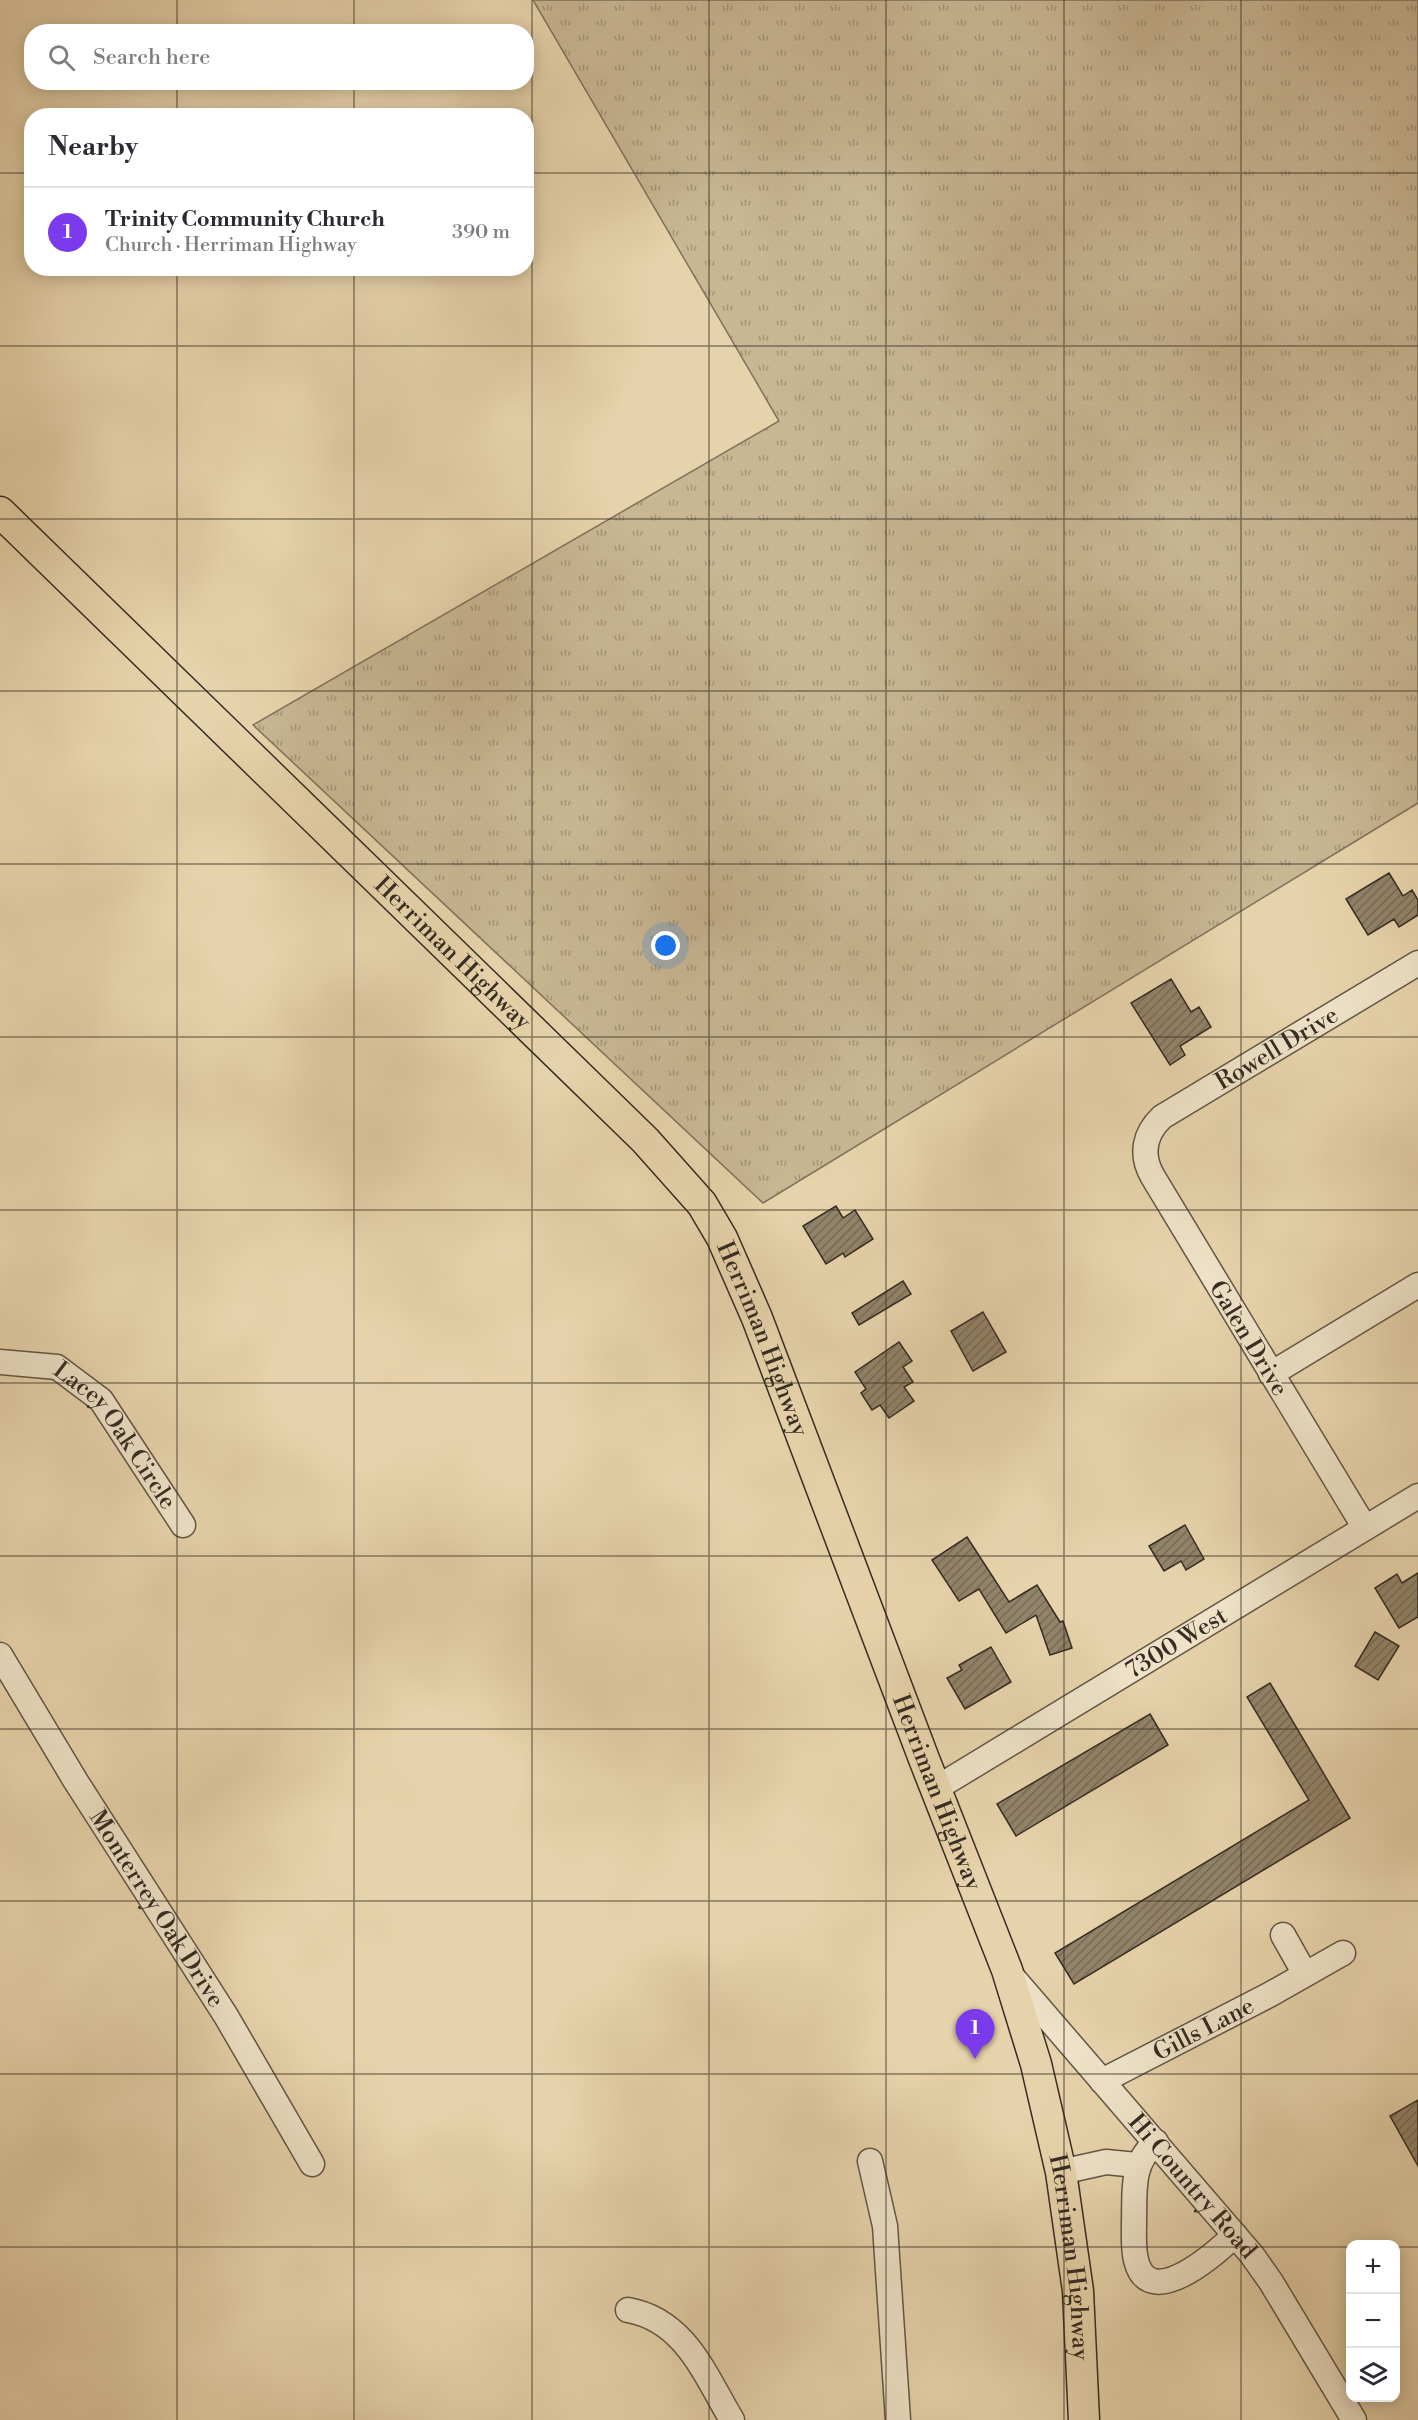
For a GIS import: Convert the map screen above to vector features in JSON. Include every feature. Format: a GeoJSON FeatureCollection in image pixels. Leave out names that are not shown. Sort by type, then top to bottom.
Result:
{"type":"FeatureCollection","features":[{"type":"Feature","properties":{"kind":"main road","name":"Herriman Highway"},"geometry":{"type":"LineString","coordinates":[[0,512],[645,1140],[702,1204],[722,1238],[757,1318],[935,1789],[1007,1971],[1036,2064],[1061,2172],[1078,2291],[1084,2420]]}},
{"type":"Feature","properties":{"kind":"street","name":"Rowell Drive"},"geometry":{"type":"LineString","coordinates":[[1146,1143],[1155,1124],[1162,1117],[1418,963]]}},
{"type":"Feature","properties":{"kind":"street","name":"Galen Drive"},"geometry":{"type":"LineString","coordinates":[[1146,1143],[1146,1161],[1153,1177],[1365,1528]]}},
{"type":"Feature","properties":{"kind":"street"},"geometry":{"type":"LineString","coordinates":[[1271,1374],[1418,1285]]}},
{"type":"Feature","properties":{"kind":"street","name":"Lacey Oak Circle"},"geometry":{"type":"LineString","coordinates":[[0,1362],[57,1368],[101,1400],[183,1525]]}},
{"type":"Feature","properties":{"kind":"street","name":"7300 West"},"geometry":{"type":"LineString","coordinates":[[935,1789],[1418,1496]]}},
{"type":"Feature","properties":{"kind":"street","name":"Monterrey Oak Drive"},"geometry":{"type":"LineString","coordinates":[[0,1655],[75,1780],[226,2016],[312,2164]]}},
{"type":"Feature","properties":{"kind":"street"},"geometry":{"type":"LineString","coordinates":[[1283,1935],[1305,1974]]}},
{"type":"Feature","properties":{"kind":"street","name":"Gills Lane"},"geometry":{"type":"LineString","coordinates":[[1102,2081],[1343,1953]]}},
{"type":"Feature","properties":{"kind":"street","name":"Hi Country Road"},"geometry":{"type":"LineString","coordinates":[[1007,1971],[1235,2235],[1271,2282],[1354,2420]]}},
{"type":"Feature","properties":{"kind":"street"},"geometry":{"type":"LineString","coordinates":[[1156,2142],[1137,2165],[1134,2181],[1134,2249],[1138,2266],[1148,2278],[1161,2282],[1176,2279],[1215,2253],[1235,2235]]}},
{"type":"Feature","properties":{"kind":"street"},"geometry":{"type":"LineString","coordinates":[[870,2162],[885,2226],[898,2420]]}},
{"type":"Feature","properties":{"kind":"street"},"geometry":{"type":"LineString","coordinates":[[1061,2172],[1106,2162],[1137,2165]]}},
{"type":"Feature","properties":{"kind":"street"},"geometry":{"type":"LineString","coordinates":[[628,2310],[659,2320],[680,2337],[732,2420]]}},
{"type":"Feature","properties":{"kind":"green space"},"geometry":{"type":"Polygon","coordinates":[[[533,0],[1418,0],[1418,803],[763,1203],[253,725],[779,421],[533,0]]]}},
{"type":"Feature","properties":{"kind":"building"},"geometry":{"type":"Polygon","coordinates":[[[1389,873],[1403,896],[1412,890],[1418,900],[1418,915],[1399,927],[1394,919],[1368,935],[1346,899],[1389,873]]]}},
{"type":"Feature","properties":{"kind":"building"},"geometry":{"type":"Polygon","coordinates":[[[1171,979],[1191,1012],[1199,1007],[1211,1027],[1180,1046],[1185,1055],[1170,1065],[1131,1003],[1171,979]]]}},
{"type":"Feature","properties":{"kind":"building"},"geometry":{"type":"Polygon","coordinates":[[[836,1206],[843,1218],[855,1210],[873,1239],[845,1257],[843,1253],[826,1264],[803,1226],[836,1206]]]}},
{"type":"Feature","properties":{"kind":"building"},"geometry":{"type":"Polygon","coordinates":[[[903,1281],[911,1294],[859,1325],[852,1313],[903,1281]]]}},
{"type":"Feature","properties":{"kind":"building"},"geometry":{"type":"Polygon","coordinates":[[[983,1312],[1006,1352],[973,1371],[951,1331],[983,1312]]]}},
{"type":"Feature","properties":{"kind":"building"},"geometry":{"type":"Polygon","coordinates":[[[899,1342],[912,1361],[903,1367],[913,1382],[904,1387],[914,1401],[889,1418],[880,1405],[872,1410],[861,1393],[866,1389],[855,1372],[899,1342]]]}},
{"type":"Feature","properties":{"kind":"building"},"geometry":{"type":"Polygon","coordinates":[[[1185,1525],[1204,1559],[1186,1570],[1181,1561],[1164,1571],[1149,1546],[1185,1525]]]}},
{"type":"Feature","properties":{"kind":"building"},"geometry":{"type":"Polygon","coordinates":[[[967,1537],[1009,1602],[1037,1585],[1060,1622],[1063,1621],[1072,1648],[1050,1655],[1036,1615],[1006,1633],[979,1589],[959,1601],[932,1560],[967,1537]]]}},
{"type":"Feature","properties":{"kind":"building"},"geometry":{"type":"Polygon","coordinates":[[[1418,1573],[1418,1617],[1399,1628],[1375,1588],[1397,1574],[1402,1583],[1418,1573]]]}},
{"type":"Feature","properties":{"kind":"building"},"geometry":{"type":"Polygon","coordinates":[[[1375,1632],[1399,1646],[1378,1680],[1355,1666],[1375,1632]]]}},
{"type":"Feature","properties":{"kind":"building"},"geometry":{"type":"Polygon","coordinates":[[[991,1647],[1011,1682],[965,1709],[947,1678],[962,1670],[959,1665],[991,1647]]]}},
{"type":"Feature","properties":{"kind":"building"},"geometry":{"type":"Polygon","coordinates":[[[1270,1683],[1350,1818],[1074,1984],[1055,1953],[1309,1800],[1247,1697],[1270,1683]]]}},
{"type":"Feature","properties":{"kind":"building"},"geometry":{"type":"Polygon","coordinates":[[[1150,1714],[1168,1745],[1016,1836],[997,1804],[1150,1714]]]}},
{"type":"Feature","properties":{"kind":"building"},"geometry":{"type":"Polygon","coordinates":[[[1418,2100],[1418,2166],[1390,2116],[1418,2100]]]}},
{"type":"Feature","properties":{"kind":"place","name":"Trinity Community Church"},"geometry":{"type":"Point","coordinates":[975,2059]}}]}
